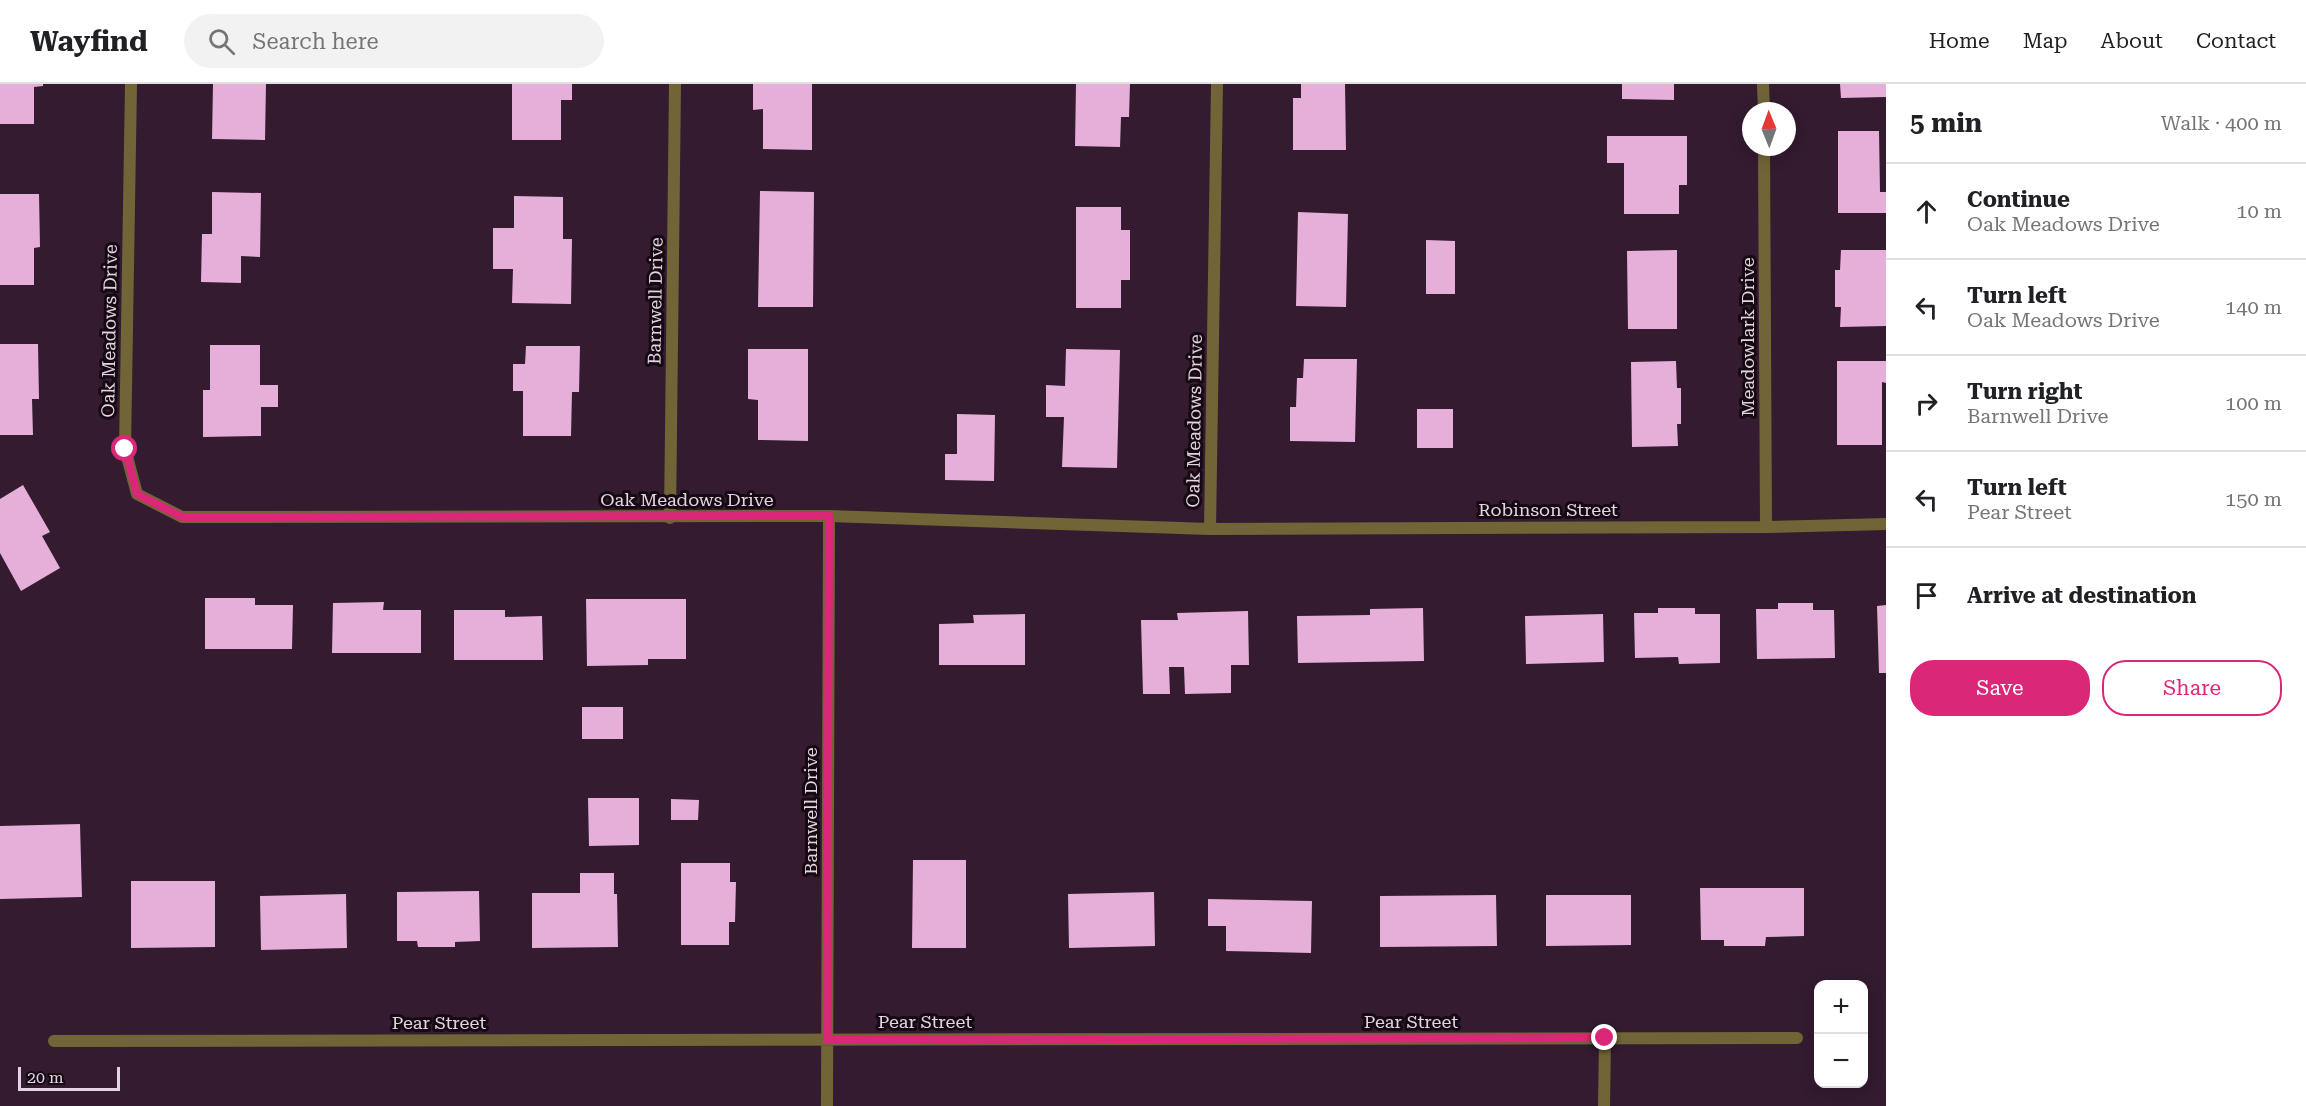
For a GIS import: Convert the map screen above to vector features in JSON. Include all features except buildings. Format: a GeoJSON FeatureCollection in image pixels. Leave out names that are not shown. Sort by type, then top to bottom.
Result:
{"type":"FeatureCollection","features":[{"type":"Feature","properties":{"kind":"street","name":"Oak Meadows Drive"},"geometry":{"type":"LineString","coordinates":[[131,84],[125,449],[137,494],[182,517],[829,516],[1210,529],[1217,84]]}},
{"type":"Feature","properties":{"kind":"street","name":"Barnwell Drive"},"geometry":{"type":"LineString","coordinates":[[670,518],[675,84]]}},
{"type":"Feature","properties":{"kind":"street"},"geometry":{"type":"LineString","coordinates":[[1763,84],[1764,102]]}},
{"type":"Feature","properties":{"kind":"street","name":"Meadowlark Drive"},"geometry":{"type":"LineString","coordinates":[[1764,156],[1766,527]]}},
{"type":"Feature","properties":{"kind":"street","name":"Barnwell Drive"},"geometry":{"type":"LineString","coordinates":[[826,1106],[829,516]]}},
{"type":"Feature","properties":{"kind":"street","name":"Robinson Street"},"geometry":{"type":"LineString","coordinates":[[1210,529],[1766,527],[1886,524]]}},
{"type":"Feature","properties":{"kind":"street"},"geometry":{"type":"LineString","coordinates":[[1604,1106],[1605,1038]]}},
{"type":"Feature","properties":{"kind":"street","name":"Pear Street"},"geometry":{"type":"LineString","coordinates":[[54,1041],[1797,1038]]}},
{"type":"Feature","properties":{"kind":"route"},"geometry":{"type":"LineString","coordinates":[[125,449],[137,494],[182,517],[829,516],[827,1040],[1605,1038]]}}]}
